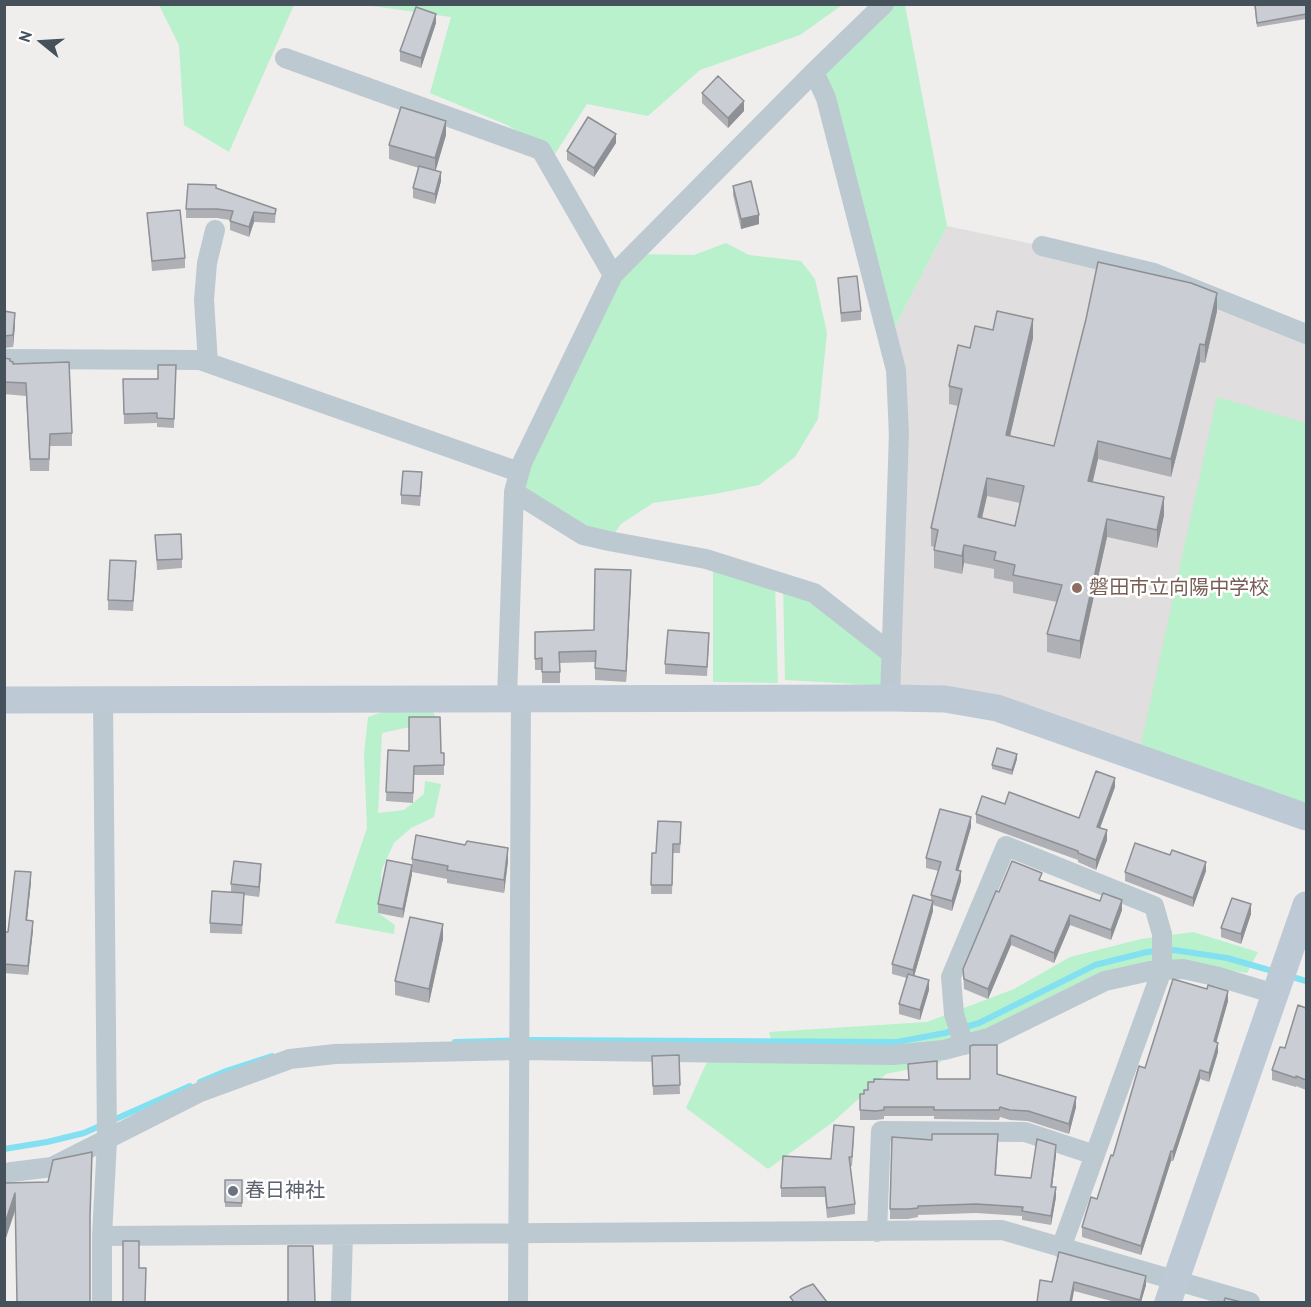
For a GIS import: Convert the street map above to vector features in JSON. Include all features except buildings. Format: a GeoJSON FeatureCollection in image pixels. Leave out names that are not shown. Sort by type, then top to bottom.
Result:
{"type":"FeatureCollection","features":[{"type":"Feature","properties":{"kind":"street"},"geometry":{"type":"LineString","coordinates":[[518,1302],[519,1050],[514,699],[514,492],[519,472],[613,275],[884,4]]}},
{"type":"Feature","properties":{"kind":"street"},"geometry":{"type":"LineString","coordinates":[[285,58],[541,150],[613,275]]}},
{"type":"Feature","properties":{"kind":"street"},"geometry":{"type":"LineString","coordinates":[[814,72],[826,98],[896,370],[899,434],[890,698]]}},
{"type":"Feature","properties":{"kind":"street"},"geometry":{"type":"LineString","coordinates":[[208,363],[204,300],[207,263],[215,230]]}},
{"type":"Feature","properties":{"kind":"street"},"geometry":{"type":"LineString","coordinates":[[1042,246],[1154,273],[1306,334]]}},
{"type":"Feature","properties":{"kind":"street"},"geometry":{"type":"LineString","coordinates":[[4,359],[193,360],[208,363],[519,472]]}},
{"type":"Feature","properties":{"kind":"street"},"geometry":{"type":"LineString","coordinates":[[514,492],[583,535],[609,542],[706,559],[814,593],[892,654]]}},
{"type":"Feature","properties":{"kind":"street"},"geometry":{"type":"LineString","coordinates":[[4,700],[945,699],[997,708],[1306,817]]}},
{"type":"Feature","properties":{"kind":"street"},"geometry":{"type":"LineString","coordinates":[[102,1302],[102,1236],[107,1141],[103,700]]}},
{"type":"Feature","properties":{"kind":"street"},"geometry":{"type":"LineString","coordinates":[[964,1045],[954,1014],[951,977],[1006,846],[1154,906],[1162,934],[1162,970],[1061,1248]]}},
{"type":"Feature","properties":{"kind":"street"},"geometry":{"type":"LineString","coordinates":[[1171,1292],[1306,905]]}},
{"type":"Feature","properties":{"kind":"street"},"geometry":{"type":"LineString","coordinates":[[4,1173],[52,1167],[200,1092],[290,1059],[335,1054],[519,1050],[893,1055],[944,1050],[989,1038],[1106,981],[1150,971],[1183,969],[1219,976],[1275,994]]}},
{"type":"Feature","properties":{"kind":"street"},"geometry":{"type":"LineString","coordinates":[[877,1232],[881,1131],[1025,1132],[1095,1155]]}},
{"type":"Feature","properties":{"kind":"street"},"geometry":{"type":"LineString","coordinates":[[102,1236],[1002,1230],[1061,1248],[1171,1292],[1250,1302]]}},
{"type":"Feature","properties":{"kind":"street"},"geometry":{"type":"LineString","coordinates":[[341,1302],[343,1235]]}},
{"type":"Feature","properties":{"kind":"shaded area"},"geometry":{"type":"Polygon","coordinates":[[[947,226],[1042,246],[1306,332],[1306,817],[989,707],[890,698],[888,340],[947,226]]]}},
{"type":"Feature","properties":{"kind":"green space"},"geometry":{"type":"Polygon","coordinates":[[[159,5],[294,5],[229,152],[184,125],[179,45],[159,5]]]}},
{"type":"Feature","properties":{"kind":"green space"},"geometry":{"type":"Polygon","coordinates":[[[365,5],[842,5],[800,35],[700,70],[648,116],[587,104],[555,154],[507,125],[430,93],[451,17],[365,5]]]}},
{"type":"Feature","properties":{"kind":"green space"},"geometry":{"type":"Polygon","coordinates":[[[884,5],[905,5],[947,226],[888,340],[814,72],[884,5]]]}},
{"type":"Feature","properties":{"kind":"green space"},"geometry":{"type":"Polygon","coordinates":[[[726,243],[749,255],[801,261],[815,279],[827,333],[818,419],[795,457],[759,485],[653,503],[621,524],[609,541],[514,492],[634,254],[694,255],[726,243]]]}},
{"type":"Feature","properties":{"kind":"green space"},"geometry":{"type":"Polygon","coordinates":[[[1217,397],[1306,423],[1306,807],[1140,749],[1217,397]]]}},
{"type":"Feature","properties":{"kind":"green space"},"geometry":{"type":"Polygon","coordinates":[[[713,561],[775,581],[778,683],[713,682],[713,561]]]}},
{"type":"Feature","properties":{"kind":"green space"},"geometry":{"type":"Polygon","coordinates":[[[783,583],[892,654],[891,686],[785,680],[783,583]]]}},
{"type":"Feature","properties":{"kind":"green space"},"geometry":{"type":"Polygon","coordinates":[[[432,710],[438,721],[382,733],[378,813],[404,810],[424,794],[425,781],[441,784],[434,817],[411,828],[394,843],[382,869],[378,913],[395,925],[394,934],[335,923],[367,828],[364,755],[368,717],[383,712],[432,710]]]}},
{"type":"Feature","properties":{"kind":"green space"},"geometry":{"type":"Polygon","coordinates":[[[1193,932],[1258,952],[1247,973],[1177,963],[958,1046],[939,1063],[886,1074],[833,1122],[768,1169],[686,1108],[711,1053],[775,1053],[769,1032],[927,1022],[1014,989],[1070,957],[1141,939],[1193,932]]]}},
{"type":"Feature","properties":{"kind":"waterway"},"geometry":{"type":"LineString","coordinates":[[455,1042],[531,1040],[897,1042],[945,1033],[979,1023],[1095,965],[1147,952],[1174,950],[1227,958],[1276,972]]}},
{"type":"Feature","properties":{"kind":"waterway"},"geometry":{"type":"LineString","coordinates":[[1289,976],[1306,981]]}},
{"type":"Feature","properties":{"kind":"waterway"},"geometry":{"type":"LineString","coordinates":[[200,1082],[272,1056]]}},
{"type":"Feature","properties":{"kind":"waterway"},"geometry":{"type":"LineString","coordinates":[[4,1149],[84,1133],[190,1086]]}},
{"type":"Feature","properties":{"kind":"place","name":"磐田市立向陽中学校"},"geometry":{"type":"Point","coordinates":[1077,588]}},
{"type":"Feature","properties":{"kind":"place","name":"春日神社"},"geometry":{"type":"Point","coordinates":[233,1191]}}]}
